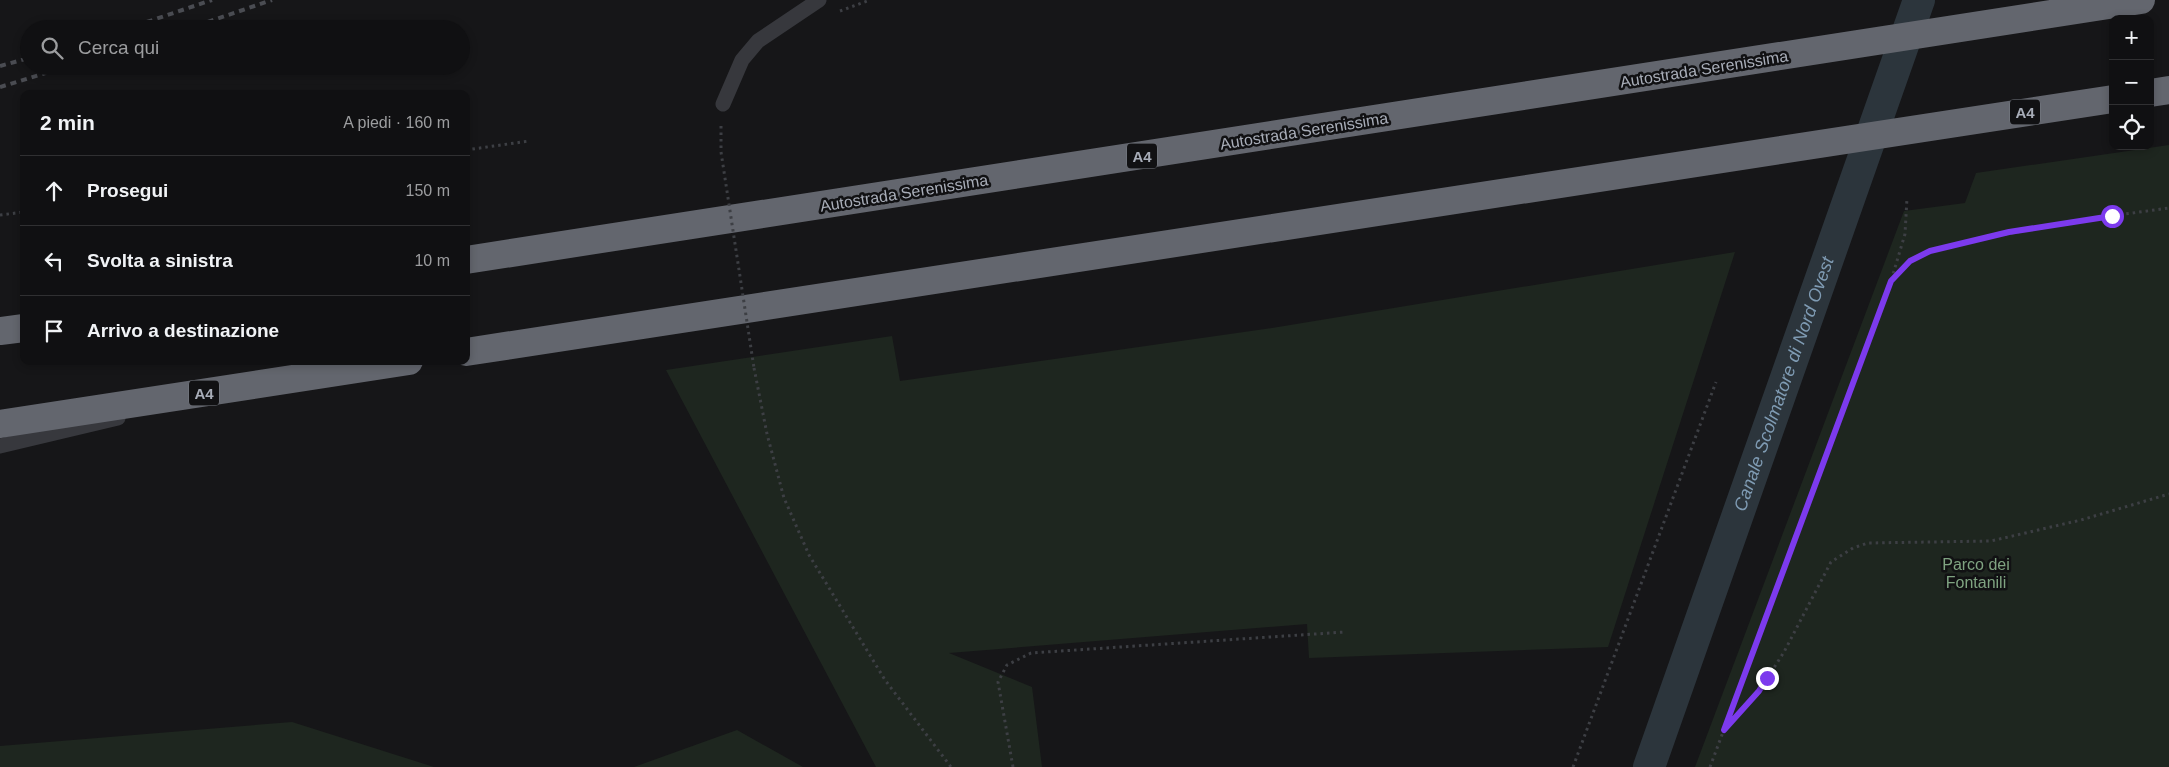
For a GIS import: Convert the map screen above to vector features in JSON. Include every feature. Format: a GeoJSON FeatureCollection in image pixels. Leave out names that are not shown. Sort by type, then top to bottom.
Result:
{"type":"FeatureCollection","features":[{"type":"Feature","properties":{"kind":"highway","name":"Autostrada Serenissima"},"geometry":{"type":"LineString","coordinates":[[470,259],[2141,0]]}},
{"type":"Feature","properties":{"kind":"highway"},"geometry":{"type":"LineString","coordinates":[[2154,92],[2169,90]]}},
{"type":"Feature","properties":{"kind":"highway","name":"A4"},"geometry":{"type":"LineString","coordinates":[[470,351],[2109,100]]}},
{"type":"Feature","properties":{"kind":"highway"},"geometry":{"type":"LineString","coordinates":[[0,331],[20,328]]}},
{"type":"Feature","properties":{"kind":"highway","name":"A4"},"geometry":{"type":"LineString","coordinates":[[0,424],[384,365]]}},
{"type":"Feature","properties":{"kind":"lane"},"geometry":{"type":"LineString","coordinates":[[723,104],[742,60],[758,41],[819,0]]}},
{"type":"Feature","properties":{"kind":"lane"},"geometry":{"type":"LineString","coordinates":[[0,446],[266,384]]}},
{"type":"Feature","properties":{"kind":"path"},"geometry":{"type":"LineString","coordinates":[[470,149],[529,141]]}},
{"type":"Feature","properties":{"kind":"path"},"geometry":{"type":"LineString","coordinates":[[721,152],[754,368],[767,434],[784,498],[808,555],[884,680],[951,767]]}},
{"type":"Feature","properties":{"kind":"path"},"geometry":{"type":"LineString","coordinates":[[1710,767],[1891,281],[1905,234],[1907,198]]}},
{"type":"Feature","properties":{"kind":"path"},"geometry":{"type":"LineString","coordinates":[[1891,281],[1910,261],[1930,251],[1965,242],[2074,221],[2169,208]]}},
{"type":"Feature","properties":{"kind":"path"},"geometry":{"type":"LineString","coordinates":[[0,215],[20,212]]}},
{"type":"Feature","properties":{"kind":"path"},"geometry":{"type":"LineString","coordinates":[[1573,767],[1716,382]]}},
{"type":"Feature","properties":{"kind":"path"},"geometry":{"type":"LineString","coordinates":[[1724,730],[1759,691],[1779,660],[1831,562],[1853,548],[1868,543],[1991,540],[2081,520],[2169,494]]}},
{"type":"Feature","properties":{"kind":"path"},"geometry":{"type":"LineString","coordinates":[[1013,767],[998,682],[1007,665],[1030,653],[1345,632]]}},
{"type":"Feature","properties":{"kind":"green space","name":"Parco dei Fontanili"},"geometry":{"type":"Polygon","coordinates":[[[2169,145],[2169,767],[1695,767],[1904,211],[1965,203],[1976,173],[2135,150],[2154,150],[2154,147],[2169,145]]]}},
{"type":"Feature","properties":{"kind":"green space"},"geometry":{"type":"Polygon","coordinates":[[[1735,252],[1608,647],[1309,658],[1307,624],[949,653],[1032,687],[1042,767],[876,767],[666,370],[892,336],[900,381],[1272,328],[1735,252]]]}},
{"type":"Feature","properties":{"kind":"green space"},"geometry":{"type":"Polygon","coordinates":[[[292,722],[434,767],[0,767],[0,746],[292,722]]]}},
{"type":"Feature","properties":{"kind":"green space"},"geometry":{"type":"Polygon","coordinates":[[[737,730],[803,767],[634,767],[737,730]]]}},
{"type":"Feature","properties":{"kind":"waterway","name":"Canale Scolmatore di Nord Ovest"},"geometry":{"type":"LineString","coordinates":[[1649,767],[1919,0]]}},
{"type":"Feature","properties":{"kind":"railway"},"geometry":{"type":"LineString","coordinates":[[153,20],[212,0]]}},
{"type":"Feature","properties":{"kind":"railway"},"geometry":{"type":"LineString","coordinates":[[213,20],[272,0]]}},
{"type":"Feature","properties":{"kind":"railway"},"geometry":{"type":"LineString","coordinates":[[0,66],[20,60]]}},
{"type":"Feature","properties":{"kind":"railway"},"geometry":{"type":"LineString","coordinates":[[0,87],[39,75]]}},
{"type":"Feature","properties":{"kind":"route"},"geometry":{"type":"LineString","coordinates":[[1767,678],[1759,691],[1724,730],[1891,281],[1910,261],[1930,251],[2009,232],[2112,216]]}}]}
